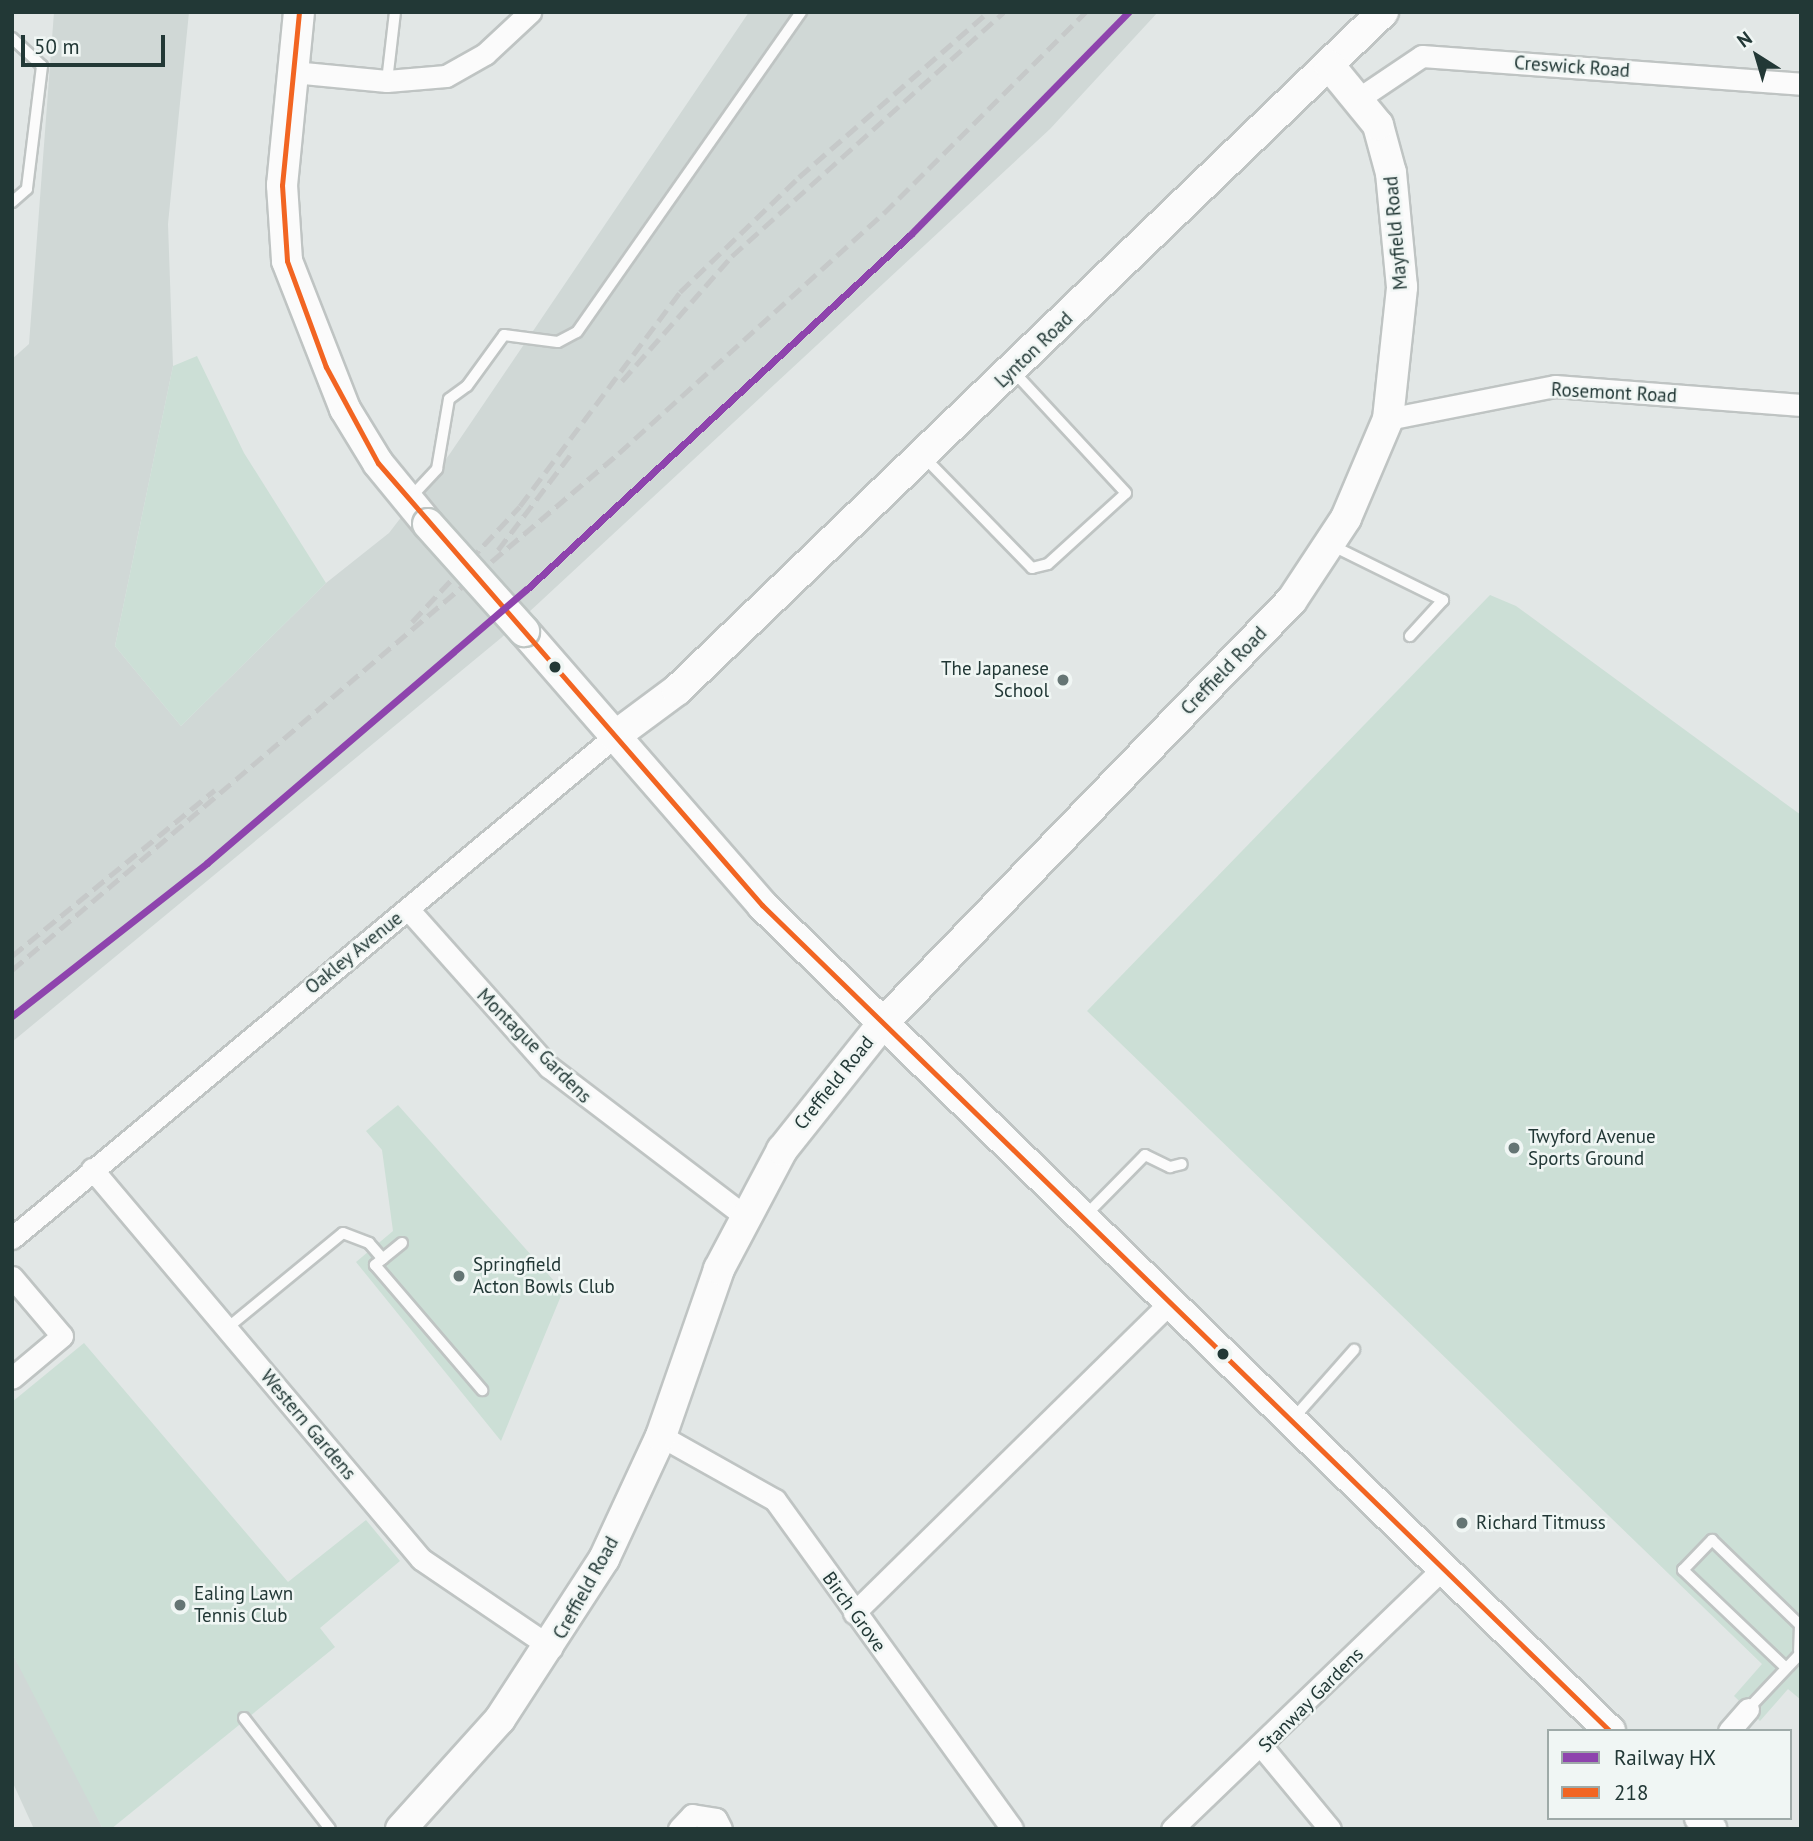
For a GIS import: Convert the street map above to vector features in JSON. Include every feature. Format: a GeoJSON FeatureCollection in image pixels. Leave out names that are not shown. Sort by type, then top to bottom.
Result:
{"type":"FeatureCollection","features":[{"type":"Feature","properties":{"kind":"street"},"geometry":{"type":"LineString","coordinates":[[299,12],[282,185],[287,261],[345,409],[408,500],[762,905],[1609,1729]]}},
{"type":"Feature","properties":{"kind":"street"},"geometry":{"type":"LineString","coordinates":[[293,72],[387,82],[465,69],[530,12]]}},
{"type":"Feature","properties":{"kind":"street","name":"Lynton Road"},"geometry":{"type":"LineString","coordinates":[[615,736],[677,690],[924,457],[1384,12]]}},
{"type":"Feature","properties":{"kind":"street","name":"Creswick Road"},"geometry":{"type":"LineString","coordinates":[[1357,99],[1422,56],[1801,84]]}},
{"type":"Feature","properties":{"kind":"street","name":"Mayfield Road"},"geometry":{"type":"LineString","coordinates":[[1329,65],[1378,125],[1395,199],[1402,286],[1388,419]]}},
{"type":"Feature","properties":{"kind":"street","name":"Rosemont Road"},"geometry":{"type":"LineString","coordinates":[[1388,419],[1555,386],[1801,405]]}},
{"type":"Feature","properties":{"kind":"street","name":"Creffield Road"},"geometry":{"type":"LineString","coordinates":[[401,1829],[491,1731],[552,1648],[604,1559],[661,1436],[698,1320],[743,1215],[782,1150],[883,1023],[1283,609],[1331,545],[1388,419]]}},
{"type":"Feature","properties":{"kind":"street","name":"Oakley Avenue"},"geometry":{"type":"LineString","coordinates":[[12,1238],[615,736]]}},
{"type":"Feature","properties":{"kind":"street","name":"Montague Gardens"},"geometry":{"type":"LineString","coordinates":[[408,909],[558,1074],[743,1215]]}},
{"type":"Feature","properties":{"kind":"street","name":"Western Gardens"},"geometry":{"type":"LineString","coordinates":[[92,1169],[421,1559],[552,1648]]}},
{"type":"Feature","properties":{"kind":"street"},"geometry":{"type":"LineString","coordinates":[[12,1277],[62,1336],[12,1378]]}},
{"type":"Feature","properties":{"kind":"street"},"geometry":{"type":"LineString","coordinates":[[854,1613],[1170,1303]]}},
{"type":"Feature","properties":{"kind":"street","name":"Birch Grove"},"geometry":{"type":"LineString","coordinates":[[661,1436],[775,1500],[1012,1829]]}},
{"type":"Feature","properties":{"kind":"street","name":"Stanway Gardens"},"geometry":{"type":"LineString","coordinates":[[1172,1829],[1263,1748],[1444,1566]]}},
{"type":"Feature","properties":{"kind":"street"},"geometry":{"type":"LineString","coordinates":[[1731,1729],[1748,1709]]}},
{"type":"Feature","properties":{"kind":"street"},"geometry":{"type":"LineString","coordinates":[[1263,1748],[1331,1829]]}},
{"type":"Feature","properties":{"kind":"street"},"geometry":{"type":"LineString","coordinates":[[679,1829],[692,1815],[716,1819],[722,1829]]}},
{"type":"Feature","properties":{"kind":"lane"},"geometry":{"type":"LineString","coordinates":[[387,82],[395,12]]}},
{"type":"Feature","properties":{"kind":"lane"},"geometry":{"type":"LineString","coordinates":[[408,500],[437,469],[449,399],[467,386],[504,335],[558,342],[577,332],[801,12]]}},
{"type":"Feature","properties":{"kind":"lane"},"geometry":{"type":"LineString","coordinates":[[12,38],[42,66],[27,189],[12,202]]}},
{"type":"Feature","properties":{"kind":"lane"},"geometry":{"type":"LineString","coordinates":[[924,457],[1032,568],[1048,564],[1126,493],[1013,371]]}},
{"type":"Feature","properties":{"kind":"lane"},"geometry":{"type":"LineString","coordinates":[[1331,545],[1443,600],[1410,636]]}},
{"type":"Feature","properties":{"kind":"lane"},"geometry":{"type":"LineString","coordinates":[[1082,1219],[1144,1155],[1170,1167],[1182,1164]]}},
{"type":"Feature","properties":{"kind":"lane"},"geometry":{"type":"LineString","coordinates":[[226,1329],[343,1233],[369,1243],[383,1259]]}},
{"type":"Feature","properties":{"kind":"lane"},"geometry":{"type":"LineString","coordinates":[[402,1243],[375,1265],[482,1390]]}},
{"type":"Feature","properties":{"kind":"lane"},"geometry":{"type":"LineString","coordinates":[[1292,1420],[1354,1349]]}},
{"type":"Feature","properties":{"kind":"lane"},"geometry":{"type":"LineString","coordinates":[[1748,1709],[1800,1652],[1800,1625],[1713,1540],[1684,1570],[1785,1667]]}},
{"type":"Feature","properties":{"kind":"lane"},"geometry":{"type":"LineString","coordinates":[[244,1718],[330,1829]]}},
{"type":"Feature","properties":{"kind":"shaded area"},"geometry":{"type":"Polygon","coordinates":[[[54,12],[189,12],[168,224],[173,366],[115,646],[181,726],[326,583],[389,533],[449,455],[749,12],[1158,12],[1050,129],[501,638],[12,1042],[12,359],[29,344],[54,12]]]}},
{"type":"Feature","properties":{"kind":"shaded area"},"geometry":{"type":"Polygon","coordinates":[[[12,1653],[55,1730],[103,1829],[34,1829],[12,1781],[12,1653]]]}},
{"type":"Feature","properties":{"kind":"green space"},"geometry":{"type":"Polygon","coordinates":[[[197,356],[244,453],[326,583],[181,726],[115,646],[173,366],[197,356]]]}},
{"type":"Feature","properties":{"kind":"green space","name":"Twyford Avenue Sports Ground"},"geometry":{"type":"Polygon","coordinates":[[[1490,595],[1516,606],[1801,815],[1801,1700],[1788,1689],[1760,1721],[1734,1696],[1762,1664],[1087,1011],[1490,595]]]}},
{"type":"Feature","properties":{"kind":"green space","name":"Springfield Acton Bowls Club"},"geometry":{"type":"Polygon","coordinates":[[[398,1105],[563,1291],[501,1441],[356,1262],[393,1231],[382,1150],[366,1131],[398,1105]]]}},
{"type":"Feature","properties":{"kind":"green space","name":"Ealing Lawn Tennis Club"},"geometry":{"type":"Polygon","coordinates":[[[84,1343],[288,1582],[366,1520],[400,1561],[320,1628],[335,1647],[111,1829],[103,1829],[12,1653],[12,1402],[84,1343]]]}},
{"type":"Feature","properties":{"kind":"railway"},"geometry":{"type":"LineString","coordinates":[[412,622],[520,506],[680,292],[799,177],[988,12]]}},
{"type":"Feature","properties":{"kind":"railway"},"geometry":{"type":"LineString","coordinates":[[622,381],[732,256],[1004,12]]}},
{"type":"Feature","properties":{"kind":"railway"},"geometry":{"type":"LineString","coordinates":[[12,970],[619,453],[884,213],[1086,12]]}},
{"type":"Feature","properties":{"kind":"railway"},"geometry":{"type":"LineString","coordinates":[[498,550],[570,455]]}},
{"type":"Feature","properties":{"kind":"railway"},"geometry":{"type":"LineString","coordinates":[[12,956],[215,790]]}},
{"type":"Feature","properties":{"kind":"rail line","name":"HX"},"geometry":{"type":"LineString","coordinates":[[12,1016],[207,863],[527,589],[910,235],[1128,12]]}},
{"type":"Feature","properties":{"kind":"transit line","name":"218"},"geometry":{"type":"LineString","coordinates":[[299,12],[282,185],[287,261],[326,367],[378,463],[762,905],[1608,1729]]}},
{"type":"Feature","properties":{"kind":"place","name":"The Japanese School"},"geometry":{"type":"Point","coordinates":[1063,680]}},
{"type":"Feature","properties":{"kind":"place","name":"Twyford Avenue Sports Ground"},"geometry":{"type":"Point","coordinates":[1514,1148]}},
{"type":"Feature","properties":{"kind":"place","name":"Springfield Acton Bowls Club"},"geometry":{"type":"Point","coordinates":[459,1276]}},
{"type":"Feature","properties":{"kind":"place","name":"Richard Titmuss"},"geometry":{"type":"Point","coordinates":[1462,1523]}},
{"type":"Feature","properties":{"kind":"place","name":"Ealing Lawn Tennis Club"},"geometry":{"type":"Point","coordinates":[180,1605]}}]}
